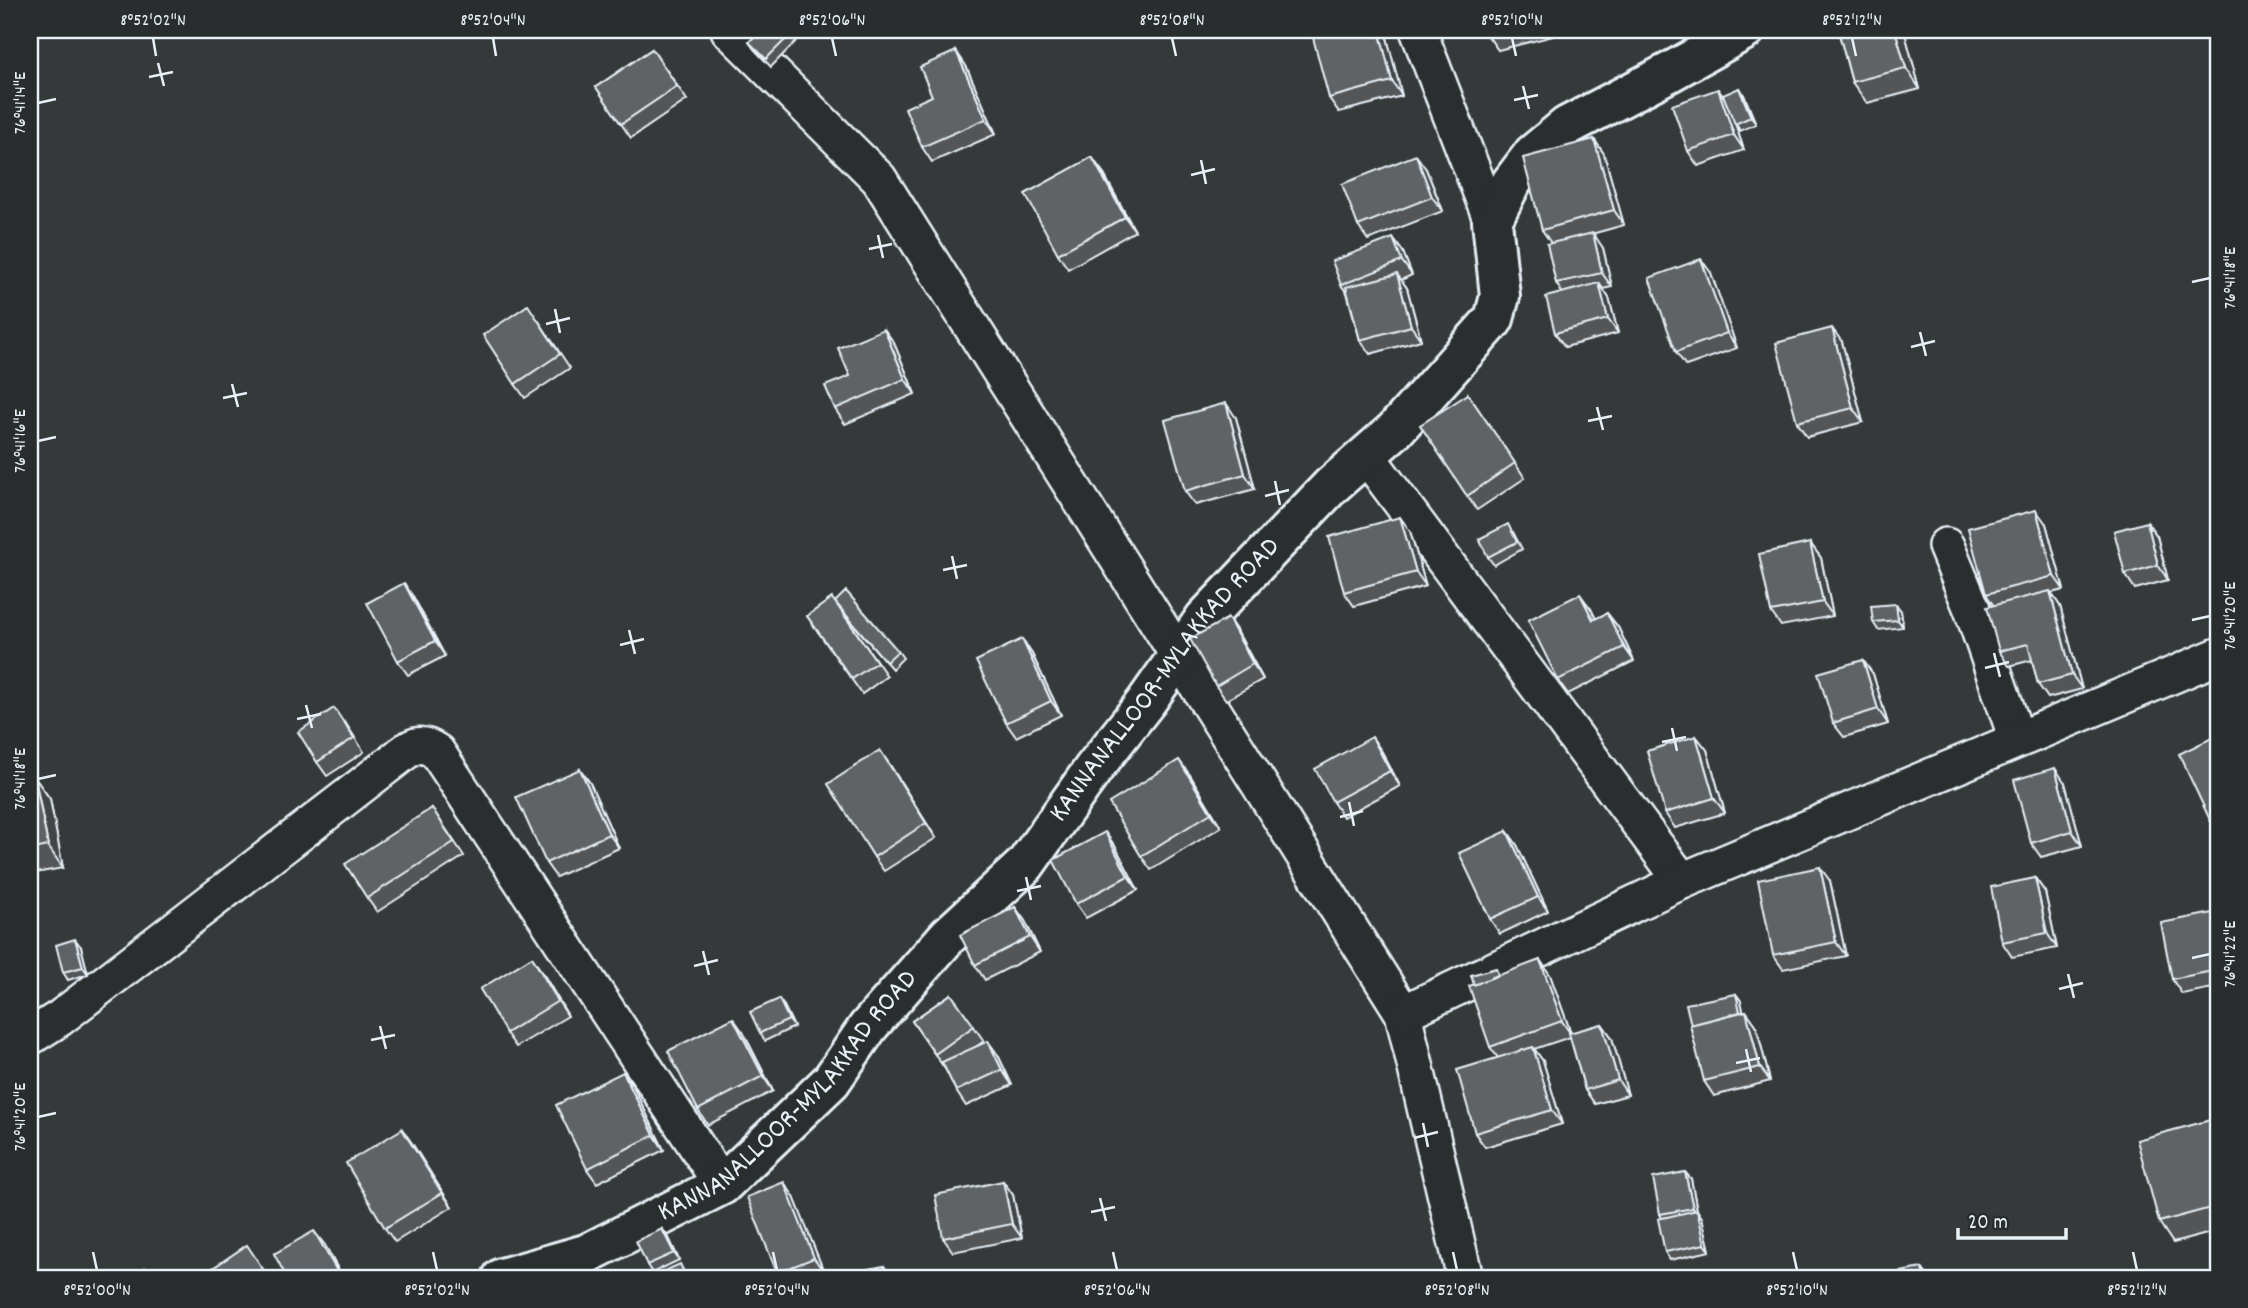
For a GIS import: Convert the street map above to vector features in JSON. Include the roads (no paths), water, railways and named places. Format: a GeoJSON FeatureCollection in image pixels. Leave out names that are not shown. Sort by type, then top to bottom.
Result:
{"type":"FeatureCollection","features":[{"type":"Feature","properties":{"kind":"main road"},"geometry":{"type":"LineString","coordinates":[[1492,220],[1511,183],[1533,154],[1567,126],[1745,30]]}},
{"type":"Feature","properties":{"kind":"main road","name":"KANNANALLOOR-MYLAKKAD ROAD"},"geometry":{"type":"LineString","coordinates":[[502,1278],[586,1254],[722,1185],[831,1081],[868,1027],[948,936],[1025,865],[1205,618],[1332,486],[1395,430],[1494,318],[1500,296],[1492,220]]}},
{"type":"Feature","properties":{"kind":"street"},"geometry":{"type":"LineString","coordinates":[[729,30],[879,179],[1402,1013],[1465,1278]]}},
{"type":"Feature","properties":{"kind":"street"},"geometry":{"type":"LineString","coordinates":[[1418,30],[1492,220]]}},
{"type":"Feature","properties":{"kind":"street"},"geometry":{"type":"LineString","coordinates":[[1366,455],[1682,881]]}},
{"type":"Feature","properties":{"kind":"street"},"geometry":{"type":"LineString","coordinates":[[1946,546],[1972,609],[2017,739]]}},
{"type":"Feature","properties":{"kind":"street"},"geometry":{"type":"LineString","coordinates":[[1402,1013],[1682,881],[2218,656]]}},
{"type":"Feature","properties":{"kind":"street"},"geometry":{"type":"LineString","coordinates":[[30,1037],[60,1018],[392,762],[414,746],[427,745],[437,752],[722,1185]]}}]}
